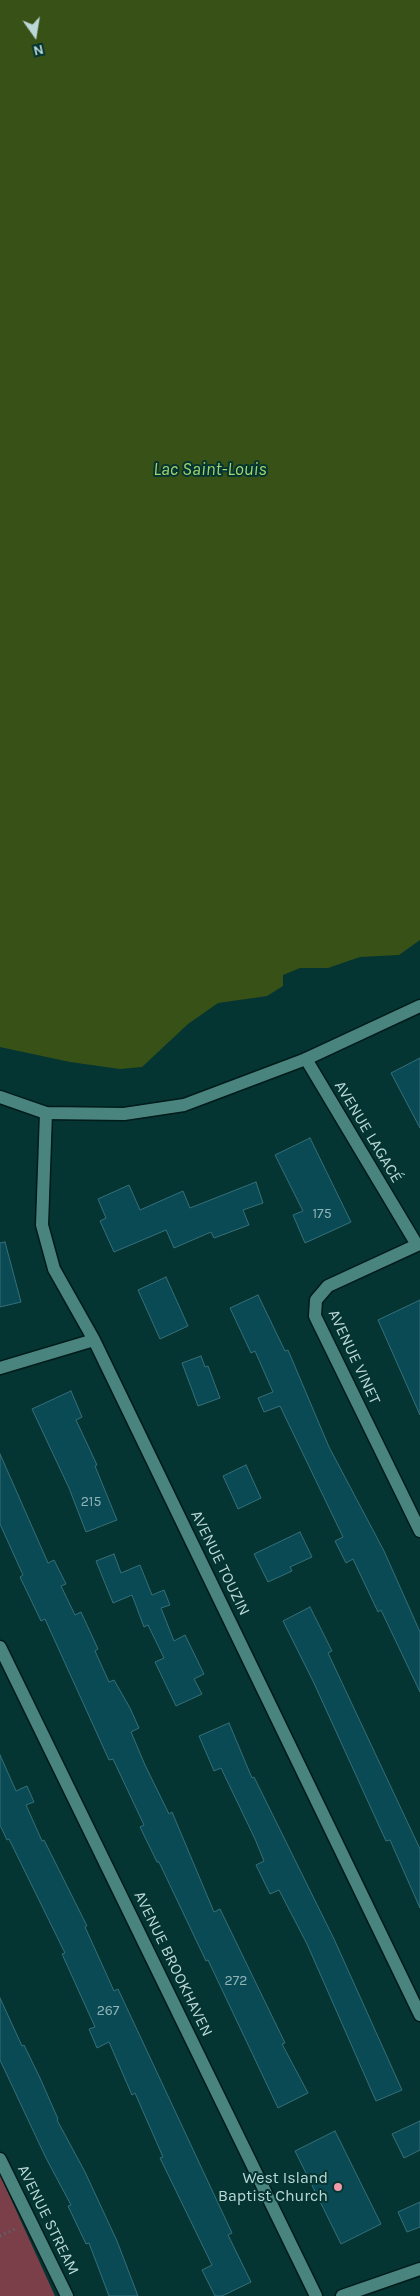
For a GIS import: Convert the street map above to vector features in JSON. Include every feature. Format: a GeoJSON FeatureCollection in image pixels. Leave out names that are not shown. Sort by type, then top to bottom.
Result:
{"type":"FeatureCollection","features":[{"type":"Feature","properties":{"kind":"street"},"geometry":{"type":"LineString","coordinates":[[0,1097],[46,1113],[124,1114],[184,1105],[306,1059],[420,1006]]}},
{"type":"Feature","properties":{"kind":"street","name":"AVENUE LAGACÉ"},"geometry":{"type":"LineString","coordinates":[[306,1059],[418,1244]]}},
{"type":"Feature","properties":{"kind":"street","name":"AVENUE TOUZIN"},"geometry":{"type":"LineString","coordinates":[[46,1113],[42,1225],[54,1269],[94,1340],[420,2015]]}},
{"type":"Feature","properties":{"kind":"street","name":"AVENUE VINET"},"geometry":{"type":"LineString","coordinates":[[418,1244],[328,1286],[316,1300],[315,1316],[420,1531]]}},
{"type":"Feature","properties":{"kind":"street"},"geometry":{"type":"LineString","coordinates":[[0,1368],[94,1340]]}},
{"type":"Feature","properties":{"kind":"street","name":"AVENUE BROOKHAVEN"},"geometry":{"type":"LineString","coordinates":[[0,1647],[316,2296]]}},
{"type":"Feature","properties":{"kind":"street","name":"AVENUE STREAM"},"geometry":{"type":"LineString","coordinates":[[0,2158],[67,2296]]}},
{"type":"Feature","properties":{"kind":"street"},"geometry":{"type":"LineString","coordinates":[[342,2296],[420,2270]]}},
{"type":"Feature","properties":{"kind":"shaded area"},"geometry":{"type":"Polygon","coordinates":[[[0,2175],[55,2296],[0,2296],[0,2175]]]}},
{"type":"Feature","properties":{"kind":"water","name":"Lac Saint-Louis"},"geometry":{"type":"Polygon","coordinates":[[[0,0],[420,0],[420,940],[399,955],[360,957],[328,968],[300,968],[283,975],[283,986],[267,996],[218,1003],[188,1024],[142,1067],[120,1069],[70,1062],[0,1047],[0,0]]]}},
{"type":"Feature","properties":{"kind":"building"},"geometry":{"type":"Polygon","coordinates":[[[420,1058],[420,1128],[391,1073],[420,1058]]]}},
{"type":"Feature","properties":{"kind":"building"},"geometry":{"type":"Polygon","coordinates":[[[310,1138],[351,1222],[305,1243],[293,1215],[303,1211],[275,1155],[310,1138]]]}},
{"type":"Feature","properties":{"kind":"building"},"geometry":{"type":"Polygon","coordinates":[[[256,1182],[263,1203],[243,1210],[249,1225],[214,1238],[211,1232],[174,1248],[166,1230],[114,1252],[100,1221],[106,1218],[98,1199],[129,1185],[140,1210],[183,1191],[190,1208],[256,1182]]]}},
{"type":"Feature","properties":{"kind":"building"},"geometry":{"type":"Polygon","coordinates":[[[5,1242],[21,1302],[0,1307],[0,1243],[5,1242]]]}},
{"type":"Feature","properties":{"kind":"building"},"geometry":{"type":"Polygon","coordinates":[[[166,1277],[188,1326],[160,1339],[138,1290],[166,1277]]]}},
{"type":"Feature","properties":{"kind":"building"},"geometry":{"type":"Polygon","coordinates":[[[258,1295],[285,1351],[288,1350],[329,1447],[384,1551],[420,1632],[420,1692],[381,1610],[378,1612],[353,1559],[346,1563],[335,1541],[343,1537],[280,1406],[264,1412],[258,1398],[273,1392],[255,1351],[251,1353],[230,1308],[258,1295]]]}},
{"type":"Feature","properties":{"kind":"building"},"geometry":{"type":"Polygon","coordinates":[[[420,1300],[420,1415],[378,1320],[420,1300]]]}},
{"type":"Feature","properties":{"kind":"building"},"geometry":{"type":"Polygon","coordinates":[[[201,1356],[205,1367],[208,1366],[220,1398],[198,1406],[182,1363],[201,1356]]]}},
{"type":"Feature","properties":{"kind":"building"},"geometry":{"type":"Polygon","coordinates":[[[71,1391],[82,1417],[76,1420],[97,1465],[95,1466],[117,1520],[86,1532],[69,1488],[32,1409],[71,1391]]]}},
{"type":"Feature","properties":{"kind":"building"},"geometry":{"type":"Polygon","coordinates":[[[0,1454],[48,1563],[54,1560],[66,1584],[61,1586],[75,1615],[81,1612],[98,1649],[95,1651],[109,1682],[114,1680],[130,1708],[139,1728],[131,1732],[145,1765],[169,1814],[172,1812],[214,1912],[220,1909],[285,2043],[282,2044],[308,2093],[278,2108],[208,1960],[206,1961],[159,1862],[157,1862],[140,1827],[144,1825],[113,1759],[109,1760],[45,1619],[41,1621],[20,1577],[23,1575],[0,1524],[0,1454]]]}},
{"type":"Feature","properties":{"kind":"building"},"geometry":{"type":"Polygon","coordinates":[[[246,1465],[261,1498],[238,1509],[223,1476],[246,1465]]]}},
{"type":"Feature","properties":{"kind":"building"},"geometry":{"type":"Polygon","coordinates":[[[300,1532],[312,1557],[290,1567],[292,1571],[268,1582],[254,1554],[300,1532]]]}},
{"type":"Feature","properties":{"kind":"building"},"geometry":{"type":"Polygon","coordinates":[[[114,1554],[121,1573],[140,1565],[152,1595],[164,1590],[170,1605],[161,1608],[174,1641],[185,1635],[204,1674],[194,1679],[202,1694],[176,1706],[155,1662],[164,1658],[148,1625],[144,1627],[132,1595],[113,1603],[96,1561],[114,1554]]]}},
{"type":"Feature","properties":{"kind":"building"},"geometry":{"type":"Polygon","coordinates":[[[310,1607],[332,1651],[328,1653],[420,1849],[420,1908],[390,1840],[386,1841],[313,1681],[283,1621],[310,1607]]]}},
{"type":"Feature","properties":{"kind":"building"},"geometry":{"type":"Polygon","coordinates":[[[229,1723],[252,1778],[254,1777],[334,1939],[402,2090],[376,2101],[307,1944],[279,1890],[270,1894],[256,1865],[264,1861],[255,1839],[221,1768],[214,1771],[199,1736],[229,1723]]]}},
{"type":"Feature","properties":{"kind":"building"},"geometry":{"type":"Polygon","coordinates":[[[0,1755],[16,1791],[27,1786],[34,1802],[26,1805],[42,1841],[44,1840],[87,1926],[85,1927],[114,1991],[118,1989],[232,2233],[228,2235],[251,2282],[222,2296],[215,2296],[202,2270],[212,2265],[160,2158],[163,2157],[135,2093],[132,2095],[109,2042],[97,2048],[89,2029],[95,2027],[62,1954],[65,1953],[9,1839],[7,1840],[0,1825],[0,1755]]]}},
{"type":"Feature","properties":{"kind":"building"},"geometry":{"type":"Polygon","coordinates":[[[0,1998],[22,2046],[24,2045],[40,2078],[57,2120],[85,2172],[117,2241],[138,2296],[109,2296],[89,2243],[86,2244],[68,2206],[71,2205],[46,2158],[0,2060],[0,1998]]]}},
{"type":"Feature","properties":{"kind":"building"},"geometry":{"type":"Polygon","coordinates":[[[420,2121],[420,2150],[404,2158],[392,2134],[420,2121]]]}},
{"type":"Feature","properties":{"kind":"building","name":"West Island Baptist Church"},"geometry":{"type":"Polygon","coordinates":[[[335,2131],[381,2224],[341,2244],[295,2151],[335,2131]]]}},
{"type":"Feature","properties":{"kind":"building"},"geometry":{"type":"Polygon","coordinates":[[[420,2202],[420,2227],[407,2232],[398,2212],[420,2202]]]}},
{"type":"Feature","properties":{"kind":"place","name":"West Island Baptist Church"},"geometry":{"type":"Point","coordinates":[338,2187]}}]}
